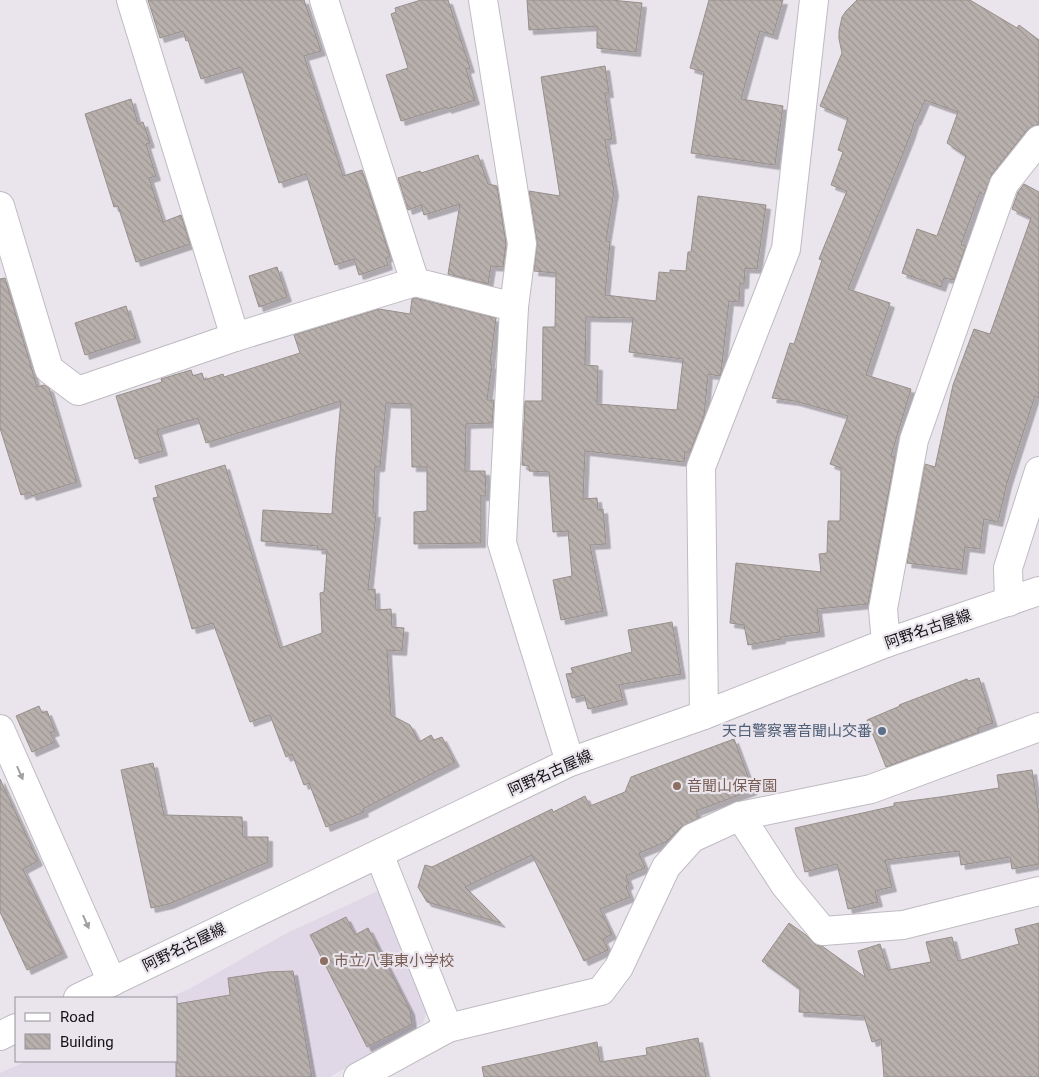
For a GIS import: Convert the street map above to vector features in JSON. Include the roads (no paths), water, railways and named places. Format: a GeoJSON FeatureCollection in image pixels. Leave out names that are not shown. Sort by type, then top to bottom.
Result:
{"type":"FeatureCollection","features":[{"type":"Feature","properties":{"kind":"street"},"geometry":{"type":"LineString","coordinates":[[131,0],[235,337]]}},
{"type":"Feature","properties":{"kind":"street"},"geometry":{"type":"LineString","coordinates":[[324,0],[415,282]]}},
{"type":"Feature","properties":{"kind":"street"},"geometry":{"type":"LineString","coordinates":[[483,0],[522,244],[514,307],[502,543],[570,762]]}},
{"type":"Feature","properties":{"kind":"street"},"geometry":{"type":"LineString","coordinates":[[704,715],[702,466],[786,249],[814,0]]}},
{"type":"Feature","properties":{"kind":"street"},"geometry":{"type":"LineString","coordinates":[[886,643],[883,608],[914,440],[1004,184],[1039,140]]}},
{"type":"Feature","properties":{"kind":"street"},"geometry":{"type":"LineString","coordinates":[[0,206],[49,369],[78,391],[235,337],[415,282],[514,307]]}},
{"type":"Feature","properties":{"kind":"street"},"geometry":{"type":"LineString","coordinates":[[1009,602],[1008,568],[1039,471]]}},
{"type":"Feature","properties":{"kind":"street","name":"阿野名古屋線"},"geometry":{"type":"LineString","coordinates":[[80,997],[570,762],[704,715],[886,643],[1039,591]]}},
{"type":"Feature","properties":{"kind":"street"},"geometry":{"type":"LineString","coordinates":[[358,1077],[448,1028],[601,990],[619,967],[666,867],[692,838],[740,816],[871,789],[1039,726]]}},
{"type":"Feature","properties":{"kind":"street"},"geometry":{"type":"LineString","coordinates":[[0,729],[112,982]]}},
{"type":"Feature","properties":{"kind":"street"},"geometry":{"type":"LineString","coordinates":[[740,816],[785,885],[823,931],[903,925],[1039,891]]}},
{"type":"Feature","properties":{"kind":"street"},"geometry":{"type":"LineString","coordinates":[[379,854],[448,1028]]}},
{"type":"Feature","properties":{"kind":"street"},"geometry":{"type":"LineString","coordinates":[[0,1036],[15,1028]]}},
{"type":"Feature","properties":{"kind":"place","name":"天白警察署音聞山交番"},"geometry":{"type":"Point","coordinates":[882,731]}},
{"type":"Feature","properties":{"kind":"place","name":"音聞山保育園"},"geometry":{"type":"Point","coordinates":[677,786]}},
{"type":"Feature","properties":{"kind":"place","name":"市立八事東小学校"},"geometry":{"type":"Point","coordinates":[324,961]}}]}
